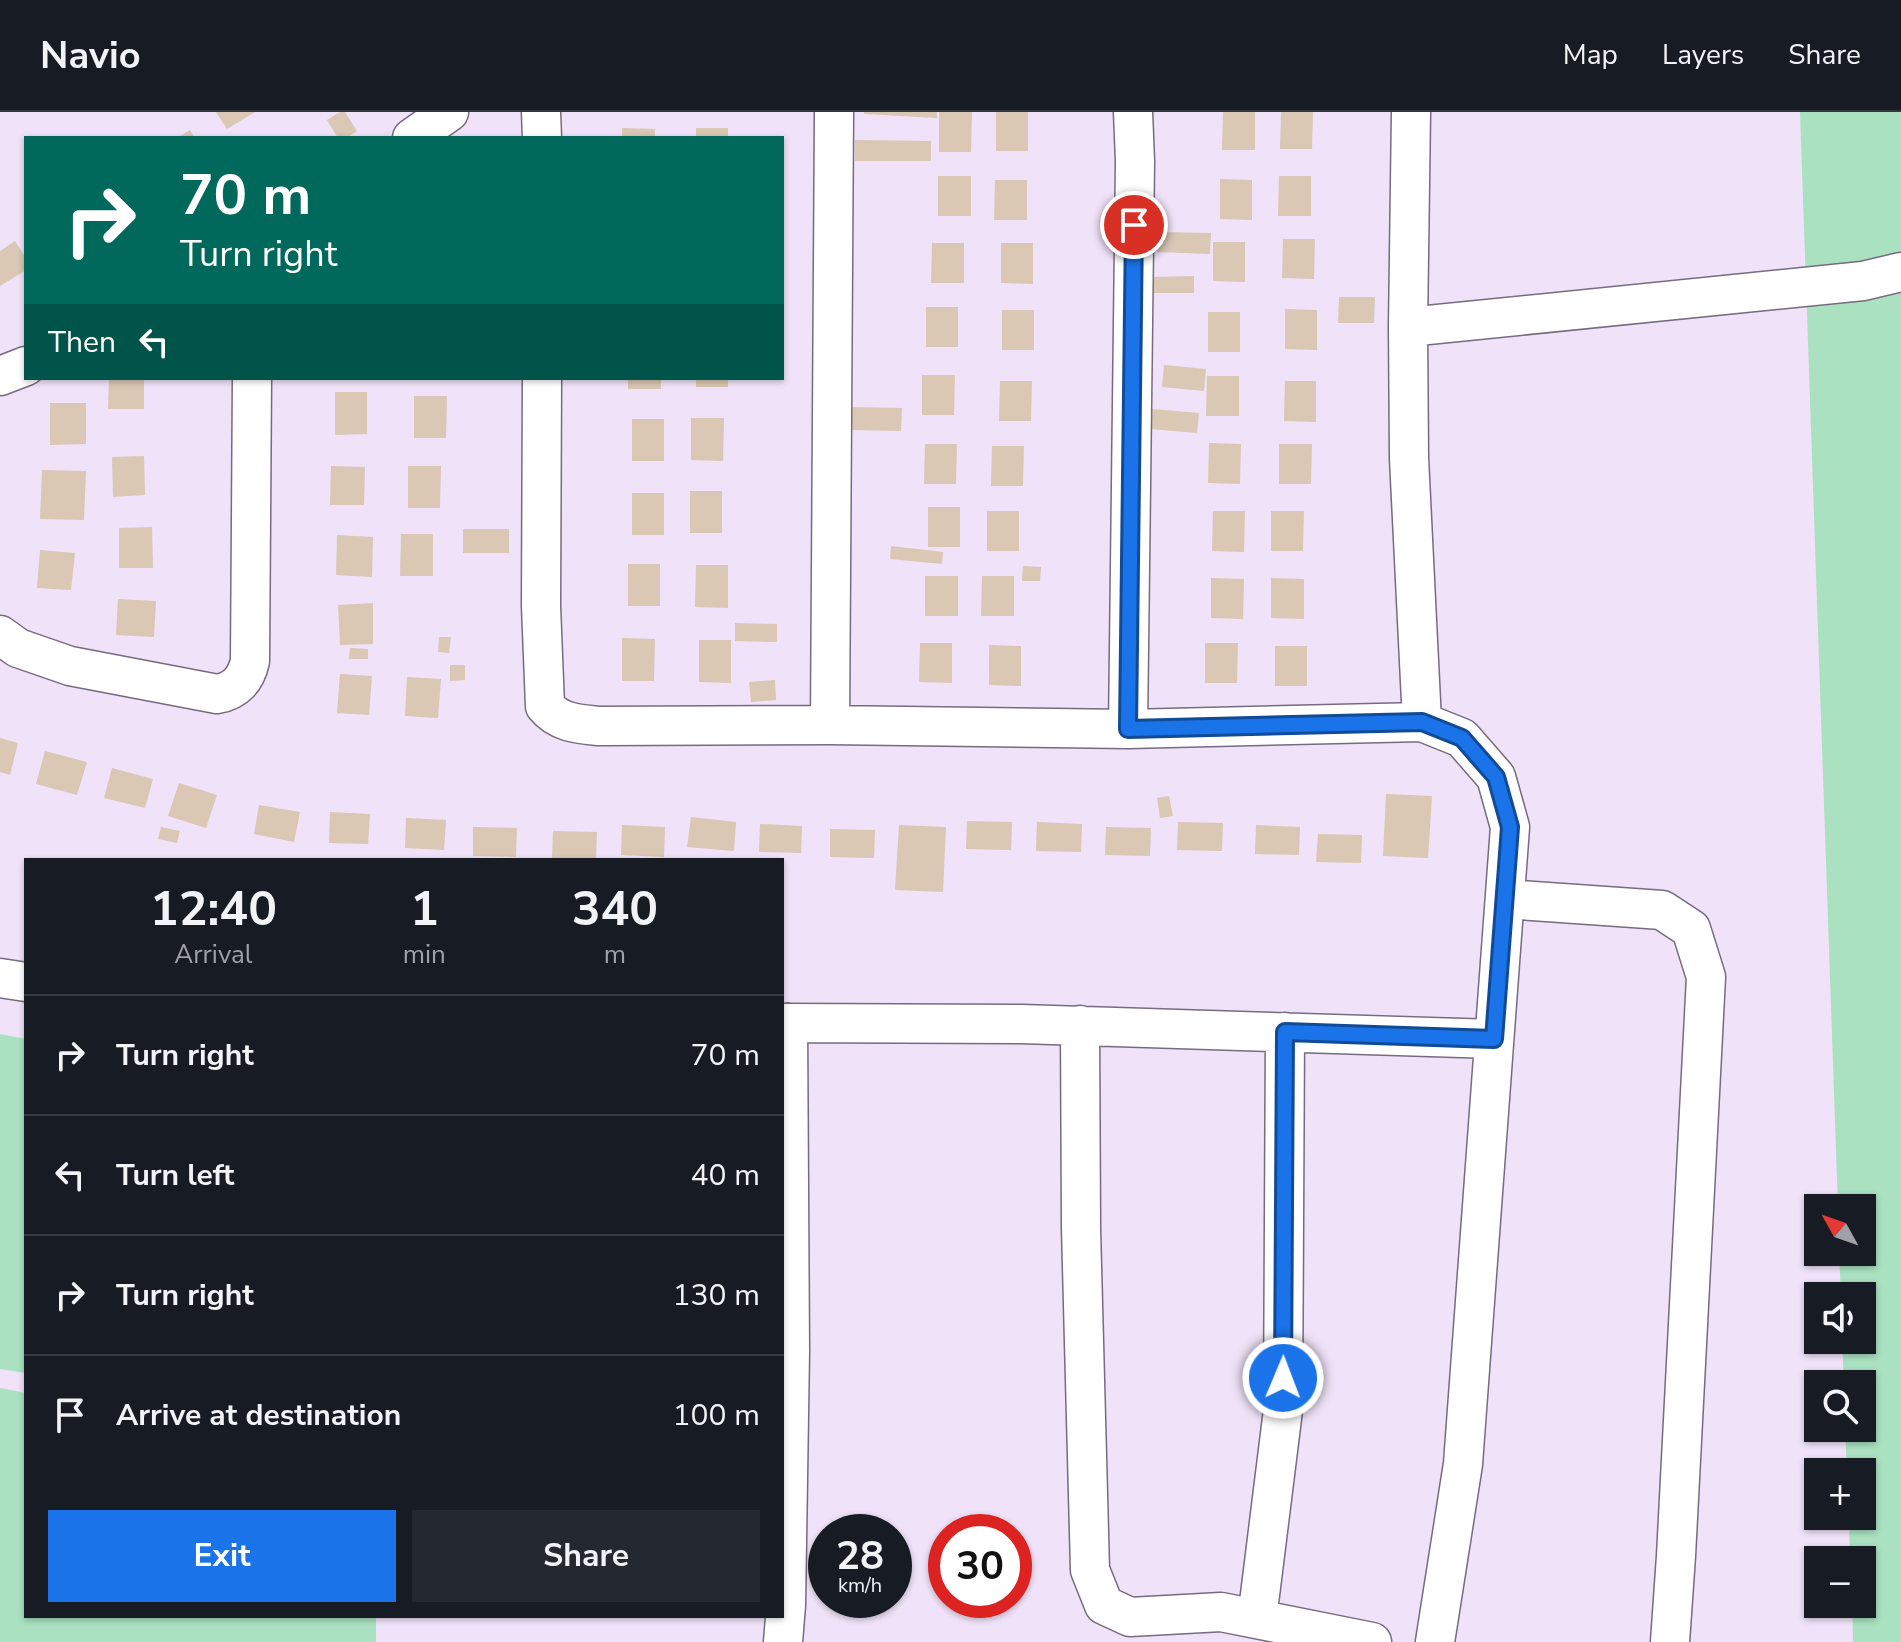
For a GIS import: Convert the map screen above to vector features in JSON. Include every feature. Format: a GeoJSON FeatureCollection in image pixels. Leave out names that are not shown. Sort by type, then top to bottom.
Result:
{"type":"FeatureCollection","features":[{"type":"Feature","properties":{"kind":"street"},"geometry":{"type":"LineString","coordinates":[[415,136],[449,112]]}},
{"type":"Feature","properties":{"kind":"street"},"geometry":{"type":"LineString","coordinates":[[541,112],[542,136]]}},
{"type":"Feature","properties":{"kind":"street"},"geometry":{"type":"LineString","coordinates":[[830,725],[834,112]]}},
{"type":"Feature","properties":{"kind":"street"},"geometry":{"type":"LineString","coordinates":[[1128,729],[1133,112]]}},
{"type":"Feature","properties":{"kind":"street"},"geometry":{"type":"LineString","coordinates":[[1411,112],[1409,458],[1422,722]]}},
{"type":"Feature","properties":{"kind":"street"},"geometry":{"type":"LineString","coordinates":[[1408,327],[1863,281],[1901,272]]}},
{"type":"Feature","properties":{"kind":"street"},"geometry":{"type":"LineString","coordinates":[[0,376],[24,367]]}},
{"type":"Feature","properties":{"kind":"street"},"geometry":{"type":"LineString","coordinates":[[0,635],[18,648],[70,666],[217,694],[227,693],[236,687],[250,661],[252,380]]}},
{"type":"Feature","properties":{"kind":"street"},"geometry":{"type":"LineString","coordinates":[[542,380],[541,606],[545,706],[556,717],[571,723],[599,726],[1128,729],[1422,722],[1462,738],[1496,777],[1510,827],[1505,899],[1463,1464],[1435,1642]]}},
{"type":"Feature","properties":{"kind":"street"},"geometry":{"type":"LineString","coordinates":[[1505,899],[1662,910],[1691,929],[1706,977],[1670,1642]]}},
{"type":"Feature","properties":{"kind":"street"},"geometry":{"type":"LineString","coordinates":[[0,978],[24,982]]}},
{"type":"Feature","properties":{"kind":"street"},"geometry":{"type":"LineString","coordinates":[[783,1642],[790,1351],[785,1023],[1080,1025],[1494,1039]]}},
{"type":"Feature","properties":{"kind":"street"},"geometry":{"type":"LineString","coordinates":[[1080,1025],[1081,1228],[1090,1570],[1104,1605],[1130,1617],[1221,1612],[1372,1642]]}},
{"type":"Feature","properties":{"kind":"street"},"geometry":{"type":"LineString","coordinates":[[1257,1619],[1283,1410],[1285,1032]]}},
{"type":"Feature","properties":{"kind":"green space"},"geometry":{"type":"Polygon","coordinates":[[[1800,112],[1901,112],[1901,1642],[1853,1642],[1852,1618],[1876,1618],[1876,1546],[1850,1546],[1849,1530],[1876,1530],[1876,1458],[1846,1458],[1846,1442],[1876,1442],[1876,1370],[1843,1370],[1843,1354],[1876,1354],[1876,1282],[1840,1282],[1840,1266],[1876,1266],[1876,1194],[1838,1194],[1800,112]]]}},
{"type":"Feature","properties":{"kind":"green space"},"geometry":{"type":"Polygon","coordinates":[[[0,1034],[24,1039],[24,1373],[0,1369],[0,1034]]]}},
{"type":"Feature","properties":{"kind":"green space"},"geometry":{"type":"Polygon","coordinates":[[[0,1388],[24,1393],[24,1618],[376,1618],[376,1642],[0,1642],[0,1388]]]}},
{"type":"Feature","properties":{"kind":"building"},"geometry":{"type":"Polygon","coordinates":[[[216,112],[255,112],[227,129],[216,112]]]}},
{"type":"Feature","properties":{"kind":"building"},"geometry":{"type":"Polygon","coordinates":[[[345,112],[357,131],[349,136],[337,136],[327,120],[345,112]]]}},
{"type":"Feature","properties":{"kind":"building"},"geometry":{"type":"Polygon","coordinates":[[[937,112],[937,118],[864,114],[937,112]]]}},
{"type":"Feature","properties":{"kind":"building"},"geometry":{"type":"Polygon","coordinates":[[[939,112],[972,112],[971,152],[939,152],[939,112]]]}},
{"type":"Feature","properties":{"kind":"building"},"geometry":{"type":"Polygon","coordinates":[[[996,112],[1028,112],[1028,151],[996,151],[996,112]]]}},
{"type":"Feature","properties":{"kind":"building"},"geometry":{"type":"Polygon","coordinates":[[[1223,112],[1255,112],[1255,150],[1222,150],[1223,112]]]}},
{"type":"Feature","properties":{"kind":"building"},"geometry":{"type":"Polygon","coordinates":[[[1281,112],[1313,112],[1312,149],[1280,149],[1281,112]]]}},
{"type":"Feature","properties":{"kind":"building"},"geometry":{"type":"Polygon","coordinates":[[[622,128],[655,129],[655,136],[622,136],[622,128]]]}},
{"type":"Feature","properties":{"kind":"building"},"geometry":{"type":"Polygon","coordinates":[[[696,128],[728,128],[728,136],[696,136],[696,128]]]}},
{"type":"Feature","properties":{"kind":"building"},"geometry":{"type":"Polygon","coordinates":[[[190,130],[194,136],[180,136],[190,130]]]}},
{"type":"Feature","properties":{"kind":"building"},"geometry":{"type":"Polygon","coordinates":[[[855,140],[931,141],[931,161],[855,161],[855,140]]]}},
{"type":"Feature","properties":{"kind":"building"},"geometry":{"type":"Polygon","coordinates":[[[938,176],[971,176],[971,216],[938,216],[938,176]]]}},
{"type":"Feature","properties":{"kind":"building"},"geometry":{"type":"Polygon","coordinates":[[[1279,176],[1311,176],[1311,216],[1278,216],[1279,176]]]}},
{"type":"Feature","properties":{"kind":"building"},"geometry":{"type":"Polygon","coordinates":[[[1220,179],[1252,180],[1252,220],[1220,219],[1220,179]]]}},
{"type":"Feature","properties":{"kind":"building"},"geometry":{"type":"Polygon","coordinates":[[[995,180],[1027,180],[1027,220],[994,220],[995,180]]]}},
{"type":"Feature","properties":{"kind":"building"},"geometry":{"type":"Polygon","coordinates":[[[1158,232],[1211,233],[1210,254],[1157,252],[1158,232]]]}},
{"type":"Feature","properties":{"kind":"building"},"geometry":{"type":"Polygon","coordinates":[[[1283,239],[1315,239],[1314,279],[1282,278],[1283,239]]]}},
{"type":"Feature","properties":{"kind":"building"},"geometry":{"type":"Polygon","coordinates":[[[15,241],[24,255],[24,271],[0,286],[0,251],[15,241]]]}},
{"type":"Feature","properties":{"kind":"building"},"geometry":{"type":"Polygon","coordinates":[[[1213,242],[1245,242],[1245,282],[1213,281],[1213,242]]]}},
{"type":"Feature","properties":{"kind":"building"},"geometry":{"type":"Polygon","coordinates":[[[932,243],[964,243],[964,283],[931,283],[932,243]]]}},
{"type":"Feature","properties":{"kind":"building"},"geometry":{"type":"Polygon","coordinates":[[[1001,243],[1033,243],[1033,284],[1001,283],[1001,243]]]}},
{"type":"Feature","properties":{"kind":"building"},"geometry":{"type":"Polygon","coordinates":[[[1194,276],[1194,293],[1153,293],[1153,277],[1194,276]]]}},
{"type":"Feature","properties":{"kind":"building"},"geometry":{"type":"Polygon","coordinates":[[[1339,297],[1375,297],[1374,323],[1338,323],[1339,297]]]}},
{"type":"Feature","properties":{"kind":"building"},"geometry":{"type":"Polygon","coordinates":[[[926,307],[958,307],[958,347],[926,347],[926,307]]]}},
{"type":"Feature","properties":{"kind":"building"},"geometry":{"type":"Polygon","coordinates":[[[1285,309],[1317,310],[1317,350],[1285,349],[1285,309]]]}},
{"type":"Feature","properties":{"kind":"building"},"geometry":{"type":"Polygon","coordinates":[[[1002,310],[1034,310],[1034,350],[1002,350],[1002,310]]]}},
{"type":"Feature","properties":{"kind":"building"},"geometry":{"type":"Polygon","coordinates":[[[1208,312],[1240,312],[1240,352],[1208,352],[1208,312]]]}},
{"type":"Feature","properties":{"kind":"building"},"geometry":{"type":"Polygon","coordinates":[[[1164,365],[1206,369],[1204,391],[1162,387],[1164,365]]]}},
{"type":"Feature","properties":{"kind":"building"},"geometry":{"type":"Polygon","coordinates":[[[922,375],[955,375],[954,415],[922,415],[922,375]]]}},
{"type":"Feature","properties":{"kind":"building"},"geometry":{"type":"Polygon","coordinates":[[[1207,376],[1239,376],[1239,416],[1206,416],[1207,376]]]}},
{"type":"Feature","properties":{"kind":"building"},"geometry":{"type":"Polygon","coordinates":[[[109,380],[144,380],[144,409],[108,409],[109,380]]]}},
{"type":"Feature","properties":{"kind":"building"},"geometry":{"type":"Polygon","coordinates":[[[628,380],[661,380],[661,389],[628,389],[628,380]]]}},
{"type":"Feature","properties":{"kind":"building"},"geometry":{"type":"Polygon","coordinates":[[[696,380],[728,380],[728,387],[696,387],[696,380]]]}},
{"type":"Feature","properties":{"kind":"building"},"geometry":{"type":"Polygon","coordinates":[[[1000,381],[1032,381],[1031,421],[999,421],[1000,381]]]}},
{"type":"Feature","properties":{"kind":"building"},"geometry":{"type":"Polygon","coordinates":[[[1285,381],[1316,381],[1316,422],[1284,421],[1285,381]]]}},
{"type":"Feature","properties":{"kind":"building"},"geometry":{"type":"Polygon","coordinates":[[[335,392],[367,392],[367,434],[335,435],[335,392]]]}},
{"type":"Feature","properties":{"kind":"building"},"geometry":{"type":"Polygon","coordinates":[[[414,396],[447,396],[446,438],[414,438],[414,396]]]}},
{"type":"Feature","properties":{"kind":"building"},"geometry":{"type":"Polygon","coordinates":[[[50,403],[86,403],[86,444],[50,445],[50,403]]]}},
{"type":"Feature","properties":{"kind":"building"},"geometry":{"type":"Polygon","coordinates":[[[850,407],[902,408],[901,431],[850,430],[850,407]]]}},
{"type":"Feature","properties":{"kind":"building"},"geometry":{"type":"Polygon","coordinates":[[[1152,409],[1199,413],[1197,433],[1150,429],[1152,409]]]}},
{"type":"Feature","properties":{"kind":"building"},"geometry":{"type":"Polygon","coordinates":[[[691,418],[724,418],[723,461],[691,460],[691,418]]]}},
{"type":"Feature","properties":{"kind":"building"},"geometry":{"type":"Polygon","coordinates":[[[632,419],[664,419],[664,461],[632,461],[632,419]]]}},
{"type":"Feature","properties":{"kind":"building"},"geometry":{"type":"Polygon","coordinates":[[[1209,443],[1241,444],[1240,484],[1208,483],[1209,443]]]}},
{"type":"Feature","properties":{"kind":"building"},"geometry":{"type":"Polygon","coordinates":[[[925,444],[957,444],[956,484],[924,484],[925,444]]]}},
{"type":"Feature","properties":{"kind":"building"},"geometry":{"type":"Polygon","coordinates":[[[1279,444],[1312,444],[1311,484],[1279,484],[1279,444]]]}},
{"type":"Feature","properties":{"kind":"building"},"geometry":{"type":"Polygon","coordinates":[[[992,446],[1024,446],[1023,486],[991,486],[992,446]]]}},
{"type":"Feature","properties":{"kind":"building"},"geometry":{"type":"Polygon","coordinates":[[[144,456],[145,495],[113,497],[112,457],[144,456]]]}},
{"type":"Feature","properties":{"kind":"building"},"geometry":{"type":"Polygon","coordinates":[[[331,466],[365,467],[364,505],[330,505],[331,466]]]}},
{"type":"Feature","properties":{"kind":"building"},"geometry":{"type":"Polygon","coordinates":[[[408,466],[441,466],[440,508],[408,508],[408,466]]]}},
{"type":"Feature","properties":{"kind":"building"},"geometry":{"type":"Polygon","coordinates":[[[42,470],[86,471],[84,520],[40,519],[42,470]]]}},
{"type":"Feature","properties":{"kind":"building"},"geometry":{"type":"Polygon","coordinates":[[[690,491],[722,491],[722,533],[690,533],[690,491]]]}},
{"type":"Feature","properties":{"kind":"building"},"geometry":{"type":"Polygon","coordinates":[[[632,493],[664,493],[664,535],[632,535],[632,493]]]}},
{"type":"Feature","properties":{"kind":"building"},"geometry":{"type":"Polygon","coordinates":[[[928,507],[960,507],[960,547],[928,547],[928,507]]]}},
{"type":"Feature","properties":{"kind":"building"},"geometry":{"type":"Polygon","coordinates":[[[987,511],[1019,511],[1019,551],[987,551],[987,511]]]}},
{"type":"Feature","properties":{"kind":"building"},"geometry":{"type":"Polygon","coordinates":[[[1213,511],[1245,511],[1244,552],[1212,551],[1213,511]]]}},
{"type":"Feature","properties":{"kind":"building"},"geometry":{"type":"Polygon","coordinates":[[[1271,511],[1304,511],[1303,551],[1271,551],[1271,511]]]}},
{"type":"Feature","properties":{"kind":"building"},"geometry":{"type":"Polygon","coordinates":[[[152,527],[153,568],[119,568],[119,528],[152,527]]]}},
{"type":"Feature","properties":{"kind":"building"},"geometry":{"type":"Polygon","coordinates":[[[463,529],[509,529],[509,553],[463,553],[463,529]]]}},
{"type":"Feature","properties":{"kind":"building"},"geometry":{"type":"Polygon","coordinates":[[[401,534],[433,534],[433,576],[400,576],[401,534]]]}},
{"type":"Feature","properties":{"kind":"building"},"geometry":{"type":"Polygon","coordinates":[[[337,535],[373,537],[372,577],[336,575],[337,535]]]}},
{"type":"Feature","properties":{"kind":"building"},"geometry":{"type":"Polygon","coordinates":[[[891,546],[943,552],[942,564],[890,559],[891,546]]]}},
{"type":"Feature","properties":{"kind":"building"},"geometry":{"type":"Polygon","coordinates":[[[40,550],[75,553],[71,590],[37,588],[40,550]]]}},
{"type":"Feature","properties":{"kind":"building"},"geometry":{"type":"Polygon","coordinates":[[[628,564],[660,564],[660,606],[628,606],[628,564]]]}},
{"type":"Feature","properties":{"kind":"building"},"geometry":{"type":"Polygon","coordinates":[[[696,565],[728,565],[728,608],[695,607],[696,565]]]}},
{"type":"Feature","properties":{"kind":"building"},"geometry":{"type":"Polygon","coordinates":[[[1023,566],[1041,567],[1040,581],[1022,581],[1023,566]]]}},
{"type":"Feature","properties":{"kind":"building"},"geometry":{"type":"Polygon","coordinates":[[[925,576],[958,576],[958,616],[925,616],[925,576]]]}},
{"type":"Feature","properties":{"kind":"building"},"geometry":{"type":"Polygon","coordinates":[[[982,576],[1014,576],[1014,616],[981,616],[982,576]]]}},
{"type":"Feature","properties":{"kind":"building"},"geometry":{"type":"Polygon","coordinates":[[[1211,578],[1244,579],[1243,619],[1211,618],[1211,578]]]}},
{"type":"Feature","properties":{"kind":"building"},"geometry":{"type":"Polygon","coordinates":[[[1271,578],[1304,579],[1304,619],[1271,618],[1271,578]]]}},
{"type":"Feature","properties":{"kind":"building"},"geometry":{"type":"Polygon","coordinates":[[[118,599],[156,601],[154,637],[116,635],[118,599]]]}},
{"type":"Feature","properties":{"kind":"building"},"geometry":{"type":"Polygon","coordinates":[[[373,603],[373,644],[340,645],[338,605],[373,603]]]}},
{"type":"Feature","properties":{"kind":"building"},"geometry":{"type":"Polygon","coordinates":[[[735,623],[777,624],[777,642],[735,641],[735,623]]]}},
{"type":"Feature","properties":{"kind":"building"},"geometry":{"type":"Polygon","coordinates":[[[439,637],[451,637],[449,653],[438,652],[439,637]]]}},
{"type":"Feature","properties":{"kind":"building"},"geometry":{"type":"Polygon","coordinates":[[[622,638],[655,639],[654,681],[622,681],[622,638]]]}},
{"type":"Feature","properties":{"kind":"building"},"geometry":{"type":"Polygon","coordinates":[[[699,640],[731,640],[731,683],[699,682],[699,640]]]}},
{"type":"Feature","properties":{"kind":"building"},"geometry":{"type":"Polygon","coordinates":[[[920,643],[952,643],[952,683],[919,682],[920,643]]]}},
{"type":"Feature","properties":{"kind":"building"},"geometry":{"type":"Polygon","coordinates":[[[1205,643],[1238,643],[1237,683],[1205,683],[1205,643]]]}},
{"type":"Feature","properties":{"kind":"building"},"geometry":{"type":"Polygon","coordinates":[[[989,645],[1021,646],[1021,686],[989,685],[989,645]]]}},
{"type":"Feature","properties":{"kind":"building"},"geometry":{"type":"Polygon","coordinates":[[[1275,646],[1307,646],[1307,686],[1275,686],[1275,646]]]}},
{"type":"Feature","properties":{"kind":"building"},"geometry":{"type":"Polygon","coordinates":[[[350,648],[368,649],[368,659],[349,659],[350,648]]]}},
{"type":"Feature","properties":{"kind":"building"},"geometry":{"type":"Polygon","coordinates":[[[450,665],[465,665],[465,680],[450,681],[450,665]]]}},
{"type":"Feature","properties":{"kind":"building"},"geometry":{"type":"Polygon","coordinates":[[[340,674],[372,676],[369,715],[337,713],[340,674]]]}},
{"type":"Feature","properties":{"kind":"building"},"geometry":{"type":"Polygon","coordinates":[[[407,677],[441,679],[438,718],[405,716],[407,677]]]}},
{"type":"Feature","properties":{"kind":"building"},"geometry":{"type":"Polygon","coordinates":[[[775,680],[776,700],[751,702],[749,682],[775,680]]]}},
{"type":"Feature","properties":{"kind":"building"},"geometry":{"type":"Polygon","coordinates":[[[0,738],[18,743],[10,775],[0,772],[0,738]]]}},
{"type":"Feature","properties":{"kind":"building"},"geometry":{"type":"Polygon","coordinates":[[[45,751],[87,762],[77,795],[36,784],[45,751]]]}},
{"type":"Feature","properties":{"kind":"building"},"geometry":{"type":"Polygon","coordinates":[[[112,768],[153,779],[145,808],[104,798],[112,768]]]}},
{"type":"Feature","properties":{"kind":"building"},"geometry":{"type":"Polygon","coordinates":[[[179,783],[217,795],[206,828],[168,816],[179,783]]]}},
{"type":"Feature","properties":{"kind":"building"},"geometry":{"type":"Polygon","coordinates":[[[1386,794],[1432,796],[1428,858],[1383,856],[1386,794]]]}},
{"type":"Feature","properties":{"kind":"building"},"geometry":{"type":"Polygon","coordinates":[[[1169,796],[1173,816],[1160,818],[1157,798],[1169,796]]]}},
{"type":"Feature","properties":{"kind":"building"},"geometry":{"type":"Polygon","coordinates":[[[259,805],[300,812],[294,842],[254,834],[259,805]]]}},
{"type":"Feature","properties":{"kind":"building"},"geometry":{"type":"Polygon","coordinates":[[[330,812],[370,814],[368,844],[329,843],[330,812]]]}},
{"type":"Feature","properties":{"kind":"building"},"geometry":{"type":"Polygon","coordinates":[[[691,817],[736,822],[734,851],[687,847],[691,817]]]}},
{"type":"Feature","properties":{"kind":"building"},"geometry":{"type":"Polygon","coordinates":[[[406,818],[446,820],[444,850],[405,848],[406,818]]]}},
{"type":"Feature","properties":{"kind":"building"},"geometry":{"type":"Polygon","coordinates":[[[967,821],[1012,822],[1011,850],[966,849],[967,821]]]}},
{"type":"Feature","properties":{"kind":"building"},"geometry":{"type":"Polygon","coordinates":[[[1037,822],[1082,824],[1081,852],[1036,851],[1037,822]]]}},
{"type":"Feature","properties":{"kind":"building"},"geometry":{"type":"Polygon","coordinates":[[[1178,822],[1223,823],[1222,851],[1177,850],[1178,822]]]}},
{"type":"Feature","properties":{"kind":"building"},"geometry":{"type":"Polygon","coordinates":[[[760,824],[802,826],[801,853],[759,852],[760,824]]]}},
{"type":"Feature","properties":{"kind":"building"},"geometry":{"type":"Polygon","coordinates":[[[622,825],[665,827],[664,857],[621,855],[622,825]]]}},
{"type":"Feature","properties":{"kind":"building"},"geometry":{"type":"Polygon","coordinates":[[[899,825],[946,827],[943,892],[895,890],[899,825]]]}},
{"type":"Feature","properties":{"kind":"building"},"geometry":{"type":"Polygon","coordinates":[[[1256,825],[1300,827],[1299,855],[1255,854],[1256,825]]]}},
{"type":"Feature","properties":{"kind":"building"},"geometry":{"type":"Polygon","coordinates":[[[161,827],[180,831],[177,843],[158,839],[161,827]]]}},
{"type":"Feature","properties":{"kind":"building"},"geometry":{"type":"Polygon","coordinates":[[[473,827],[517,828],[516,857],[473,856],[473,827]]]}},
{"type":"Feature","properties":{"kind":"building"},"geometry":{"type":"Polygon","coordinates":[[[1106,827],[1151,828],[1150,856],[1105,855],[1106,827]]]}},
{"type":"Feature","properties":{"kind":"building"},"geometry":{"type":"Polygon","coordinates":[[[830,829],[875,830],[874,858],[830,857],[830,829]]]}},
{"type":"Feature","properties":{"kind":"building"},"geometry":{"type":"Polygon","coordinates":[[[553,831],[597,832],[596,858],[552,858],[553,831]]]}},
{"type":"Feature","properties":{"kind":"building"},"geometry":{"type":"Polygon","coordinates":[[[1318,834],[1362,835],[1361,863],[1316,862],[1318,834]]]}},
{"type":"Feature","properties":{"kind":"route"},"geometry":{"type":"LineString","coordinates":[[1134,225],[1128,729],[1422,722],[1462,738],[1496,777],[1510,827],[1494,1039],[1285,1032],[1283,1378]]}}]}
